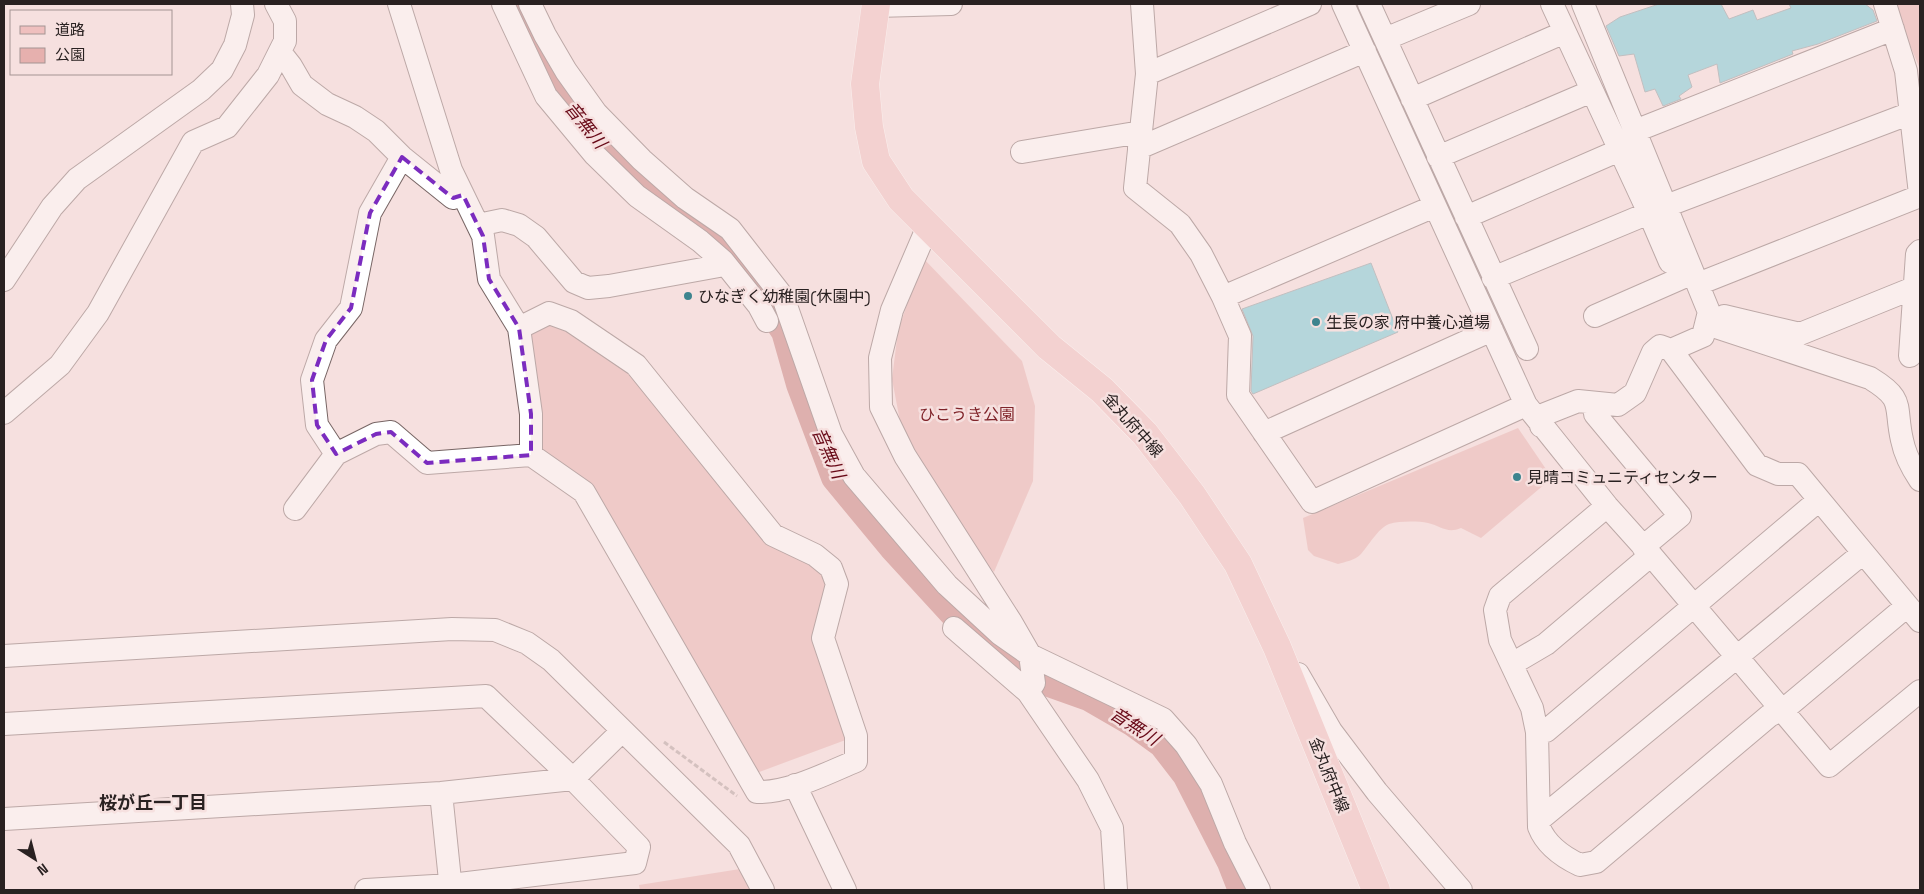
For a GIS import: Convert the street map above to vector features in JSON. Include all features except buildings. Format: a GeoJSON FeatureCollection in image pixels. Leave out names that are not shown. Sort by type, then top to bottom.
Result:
{"type":"FeatureCollection","features":[{"type":"Feature","properties":{"kind":"main road","name":"金丸府中線"},"geometry":{"type":"LineString","coordinates":[[876,5],[865,84],[868,127],[876,161],[901,199],[1049,347],[1102,390],[1146,434],[1192,495],[1238,564],[1277,647],[1376,890]]}},
{"type":"Feature","properties":{"kind":"street"},"geometry":{"type":"LineString","coordinates":[[4,280],[52,206],[77,180],[201,90],[222,70],[235,45],[243,15],[242,4]]}},
{"type":"Feature","properties":{"kind":"street"},"geometry":{"type":"LineString","coordinates":[[4,413],[60,365],[98,313],[193,142],[227,127],[268,75],[285,41],[285,21],[276,4]]}},
{"type":"Feature","properties":{"kind":"street"},"geometry":{"type":"LineString","coordinates":[[399,4],[451,170],[483,236],[489,279],[518,328],[530,414],[531,455]]}},
{"type":"Feature","properties":{"kind":"street"},"geometry":{"type":"LineString","coordinates":[[503,4],[546,96],[595,155],[637,196],[700,241],[722,261],[759,306],[767,321]]}},
{"type":"Feature","properties":{"kind":"street"},"geometry":{"type":"LineString","coordinates":[[530,4],[545,36],[566,71],[596,113],[642,160],[685,198],[730,229],[783,296],[831,434],[854,476],[947,585],[1000,634],[1030,656],[1163,719],[1186,745],[1211,784],[1235,843],[1259,890]]}},
{"type":"Feature","properties":{"kind":"street"},"geometry":{"type":"LineString","coordinates":[[876,5],[951,4]]}},
{"type":"Feature","properties":{"kind":"street"},"geometry":{"type":"LineString","coordinates":[[1142,4],[1147,74],[1135,188],[1180,224],[1201,254],[1223,296],[1240,336],[1238,395],[1312,502],[1526,405]]}},
{"type":"Feature","properties":{"kind":"street"},"geometry":{"type":"LineString","coordinates":[[1147,74],[1310,4]]}},
{"type":"Feature","properties":{"kind":"street"},"geometry":{"type":"LineString","coordinates":[[1343,4],[1526,405],[1606,506],[1647,551],[1829,766],[1920,691]]}},
{"type":"Feature","properties":{"kind":"street"},"geometry":{"type":"LineString","coordinates":[[1369,4],[1527,349]]}},
{"type":"Feature","properties":{"kind":"street"},"geometry":{"type":"LineString","coordinates":[[1385,39],[1469,4]]}},
{"type":"Feature","properties":{"kind":"street"},"geometry":{"type":"LineString","coordinates":[[1552,4],[1620,150],[1658,210]]}},
{"type":"Feature","properties":{"kind":"street"},"geometry":{"type":"LineString","coordinates":[[1583,4],[1635,131],[1658,210],[1670,262],[1695,279],[1708,318],[1703,336],[1671,350]]}},
{"type":"Feature","properties":{"kind":"street"},"geometry":{"type":"LineString","coordinates":[[1595,316],[1920,195],[1906,71],[1885,4]]}},
{"type":"Feature","properties":{"kind":"street"},"geometry":{"type":"LineString","coordinates":[[1635,131],[1893,30]]}},
{"type":"Feature","properties":{"kind":"street"},"geometry":{"type":"LineString","coordinates":[[1412,99],[1565,32]]}},
{"type":"Feature","properties":{"kind":"street"},"geometry":{"type":"LineString","coordinates":[[1022,152],[1140,140],[1365,51]]}},
{"type":"Feature","properties":{"kind":"street"},"geometry":{"type":"LineString","coordinates":[[280,52],[302,85],[327,104],[355,117],[376,132],[402,157],[453,198],[462,195]]}},
{"type":"Feature","properties":{"kind":"street"},"geometry":{"type":"LineString","coordinates":[[1438,157],[1592,91]]}},
{"type":"Feature","properties":{"kind":"street"},"geometry":{"type":"LineString","coordinates":[[1493,278],[1658,210],[1911,113]]}},
{"type":"Feature","properties":{"kind":"street"},"geometry":{"type":"LineString","coordinates":[[1466,217],[1620,150]]}},
{"type":"Feature","properties":{"kind":"street"},"geometry":{"type":"LineString","coordinates":[[336,454],[317,425],[312,380],[326,340],[351,308],[370,213],[402,157]]}},
{"type":"Feature","properties":{"kind":"street"},"geometry":{"type":"LineString","coordinates":[[1223,296],[1435,206]]}},
{"type":"Feature","properties":{"kind":"street"},"geometry":{"type":"LineString","coordinates":[[478,225],[502,220],[518,225],[536,237],[574,282],[588,288],[609,286],[719,266],[722,261]]}},
{"type":"Feature","properties":{"kind":"street"},"geometry":{"type":"LineString","coordinates":[[928,226],[892,310],[880,358],[882,407],[905,456],[1012,622],[1030,656],[1031,687]]}},
{"type":"Feature","properties":{"kind":"street"},"geometry":{"type":"LineString","coordinates":[[1910,356],[1917,254],[1920,251]]}},
{"type":"Feature","properties":{"kind":"street"},"geometry":{"type":"LineString","coordinates":[[1708,318],[1800,334],[1916,287]]}},
{"type":"Feature","properties":{"kind":"street"},"geometry":{"type":"LineString","coordinates":[[295,509],[336,454],[376,434],[391,432],[427,463],[531,455],[584,492],[757,792],[769,792],[796,785],[856,761],[856,736],[823,638],[837,584],[830,568],[815,555],[773,535],[636,365],[564,318],[548,313],[518,328]]}},
{"type":"Feature","properties":{"kind":"street"},"geometry":{"type":"LineString","coordinates":[[1708,318],[1870,378],[1888,389],[1897,403],[1902,441],[1911,466],[1920,480]]}},
{"type":"Feature","properties":{"kind":"street"},"geometry":{"type":"LineString","coordinates":[[1264,433],[1492,330]]}},
{"type":"Feature","properties":{"kind":"street"},"geometry":{"type":"LineString","coordinates":[[1541,426],[1545,414],[1578,401],[1618,405],[1635,393],[1653,352],[1660,346],[1671,350],[1757,465],[1778,474],[1798,474],[1914,614],[1788,706],[1769,716],[1596,862],[1580,865],[1563,857],[1543,836],[1539,820],[1537,732],[1532,708],[1500,640],[1495,610],[1500,596],[1606,506]]}},
{"type":"Feature","properties":{"kind":"street"},"geometry":{"type":"LineString","coordinates":[[1512,664],[1546,644],[1647,551],[1680,516],[1595,414],[1595,403]]}},
{"type":"Feature","properties":{"kind":"street"},"geometry":{"type":"LineString","coordinates":[[1537,732],[1546,731],[1819,500]]}},
{"type":"Feature","properties":{"kind":"street"},"geometry":{"type":"LineString","coordinates":[[1539,820],[1863,553]]}},
{"type":"Feature","properties":{"kind":"street"},"geometry":{"type":"LineString","coordinates":[[954,628],[1031,687],[1088,780],[1112,828],[1116,890]]}},
{"type":"Feature","properties":{"kind":"street"},"geometry":{"type":"LineString","coordinates":[[4,656],[452,629],[495,630],[527,643],[551,660],[739,845],[763,890]]}},
{"type":"Feature","properties":{"kind":"street"},"geometry":{"type":"LineString","coordinates":[[1277,647],[1303,681],[1330,731],[1376,792],[1461,890]]}},
{"type":"Feature","properties":{"kind":"street"},"geometry":{"type":"LineString","coordinates":[[4,724],[486,696],[573,779],[639,846],[635,864],[451,888],[366,890]]}},
{"type":"Feature","properties":{"kind":"street"},"geometry":{"type":"LineString","coordinates":[[4,819],[441,793],[573,779],[622,731]]}},
{"type":"Feature","properties":{"kind":"street"},"geometry":{"type":"LineString","coordinates":[[796,785],[845,890]]}},
{"type":"Feature","properties":{"kind":"street"},"geometry":{"type":"LineString","coordinates":[[441,793],[451,888]]}},
{"type":"Feature","properties":{"kind":"path"},"geometry":{"type":"LineString","coordinates":[[661,740],[747,804],[757,792]]}},
{"type":"Feature","properties":{"kind":"highlighted area"},"geometry":{"type":"Polygon","coordinates":[[[402,157],[453,198],[463,195],[483,236],[489,279],[519,328],[531,414],[531,455],[427,463],[391,432],[376,434],[336,454],[317,425],[312,380],[326,340],[351,308],[370,213],[402,157]]]}},
{"type":"Feature","properties":{"kind":"green space"},"geometry":{"type":"Polygon","coordinates":[[[1893,4],[1920,4],[1920,69],[1893,4]]]}},
{"type":"Feature","properties":{"kind":"green space","name":"ひこうき公園"},"geometry":{"type":"Polygon","coordinates":[[[923,258],[1022,361],[1035,406],[1033,481],[994,572],[964,538],[903,437],[892,379],[898,331],[923,258]]]}},
{"type":"Feature","properties":{"kind":"green space"},"geometry":{"type":"Polygon","coordinates":[[[556,319],[634,368],[774,543],[822,565],[831,584],[819,638],[851,738],[751,775],[588,487],[536,450],[524,330],[556,319]]]}},
{"type":"Feature","properties":{"kind":"green space"},"geometry":{"type":"Polygon","coordinates":[[[1518,428],[1552,478],[1481,538],[1461,528],[1448,530],[1428,523],[1403,522],[1385,526],[1360,555],[1347,562],[1338,564],[1314,556],[1308,550],[1303,518],[1518,428]]]}},
{"type":"Feature","properties":{"kind":"green space"},"geometry":{"type":"Polygon","coordinates":[[[740,869],[751,890],[640,890],[639,885],[740,869]]]}},
{"type":"Feature","properties":{"kind":"waterway","name":"音無川"},"geometry":{"type":"LineString","coordinates":[[517,4],[554,84],[594,139],[651,195],[703,226],[740,263],[786,331],[801,384],[836,477],[893,546],[959,618],[993,646],[1044,680],[1089,696],[1134,722],[1163,743],[1187,774],[1232,862],[1243,890]]}},
{"type":"Feature","properties":{"kind":"place","name":"ひなぎく幼稚園(休園中)"},"geometry":{"type":"Point","coordinates":[688,296]}},
{"type":"Feature","properties":{"kind":"place","name":"生長の家 府中養心道場"},"geometry":{"type":"Point","coordinates":[1316,322]}},
{"type":"Feature","properties":{"kind":"place","name":"見晴コミュニティセンター"},"geometry":{"type":"Point","coordinates":[1517,477]}},
{"type":"Feature","properties":{"kind":"district","name":"桜が丘一丁目"},"geometry":{"type":"Point","coordinates":[153,802]}}]}
